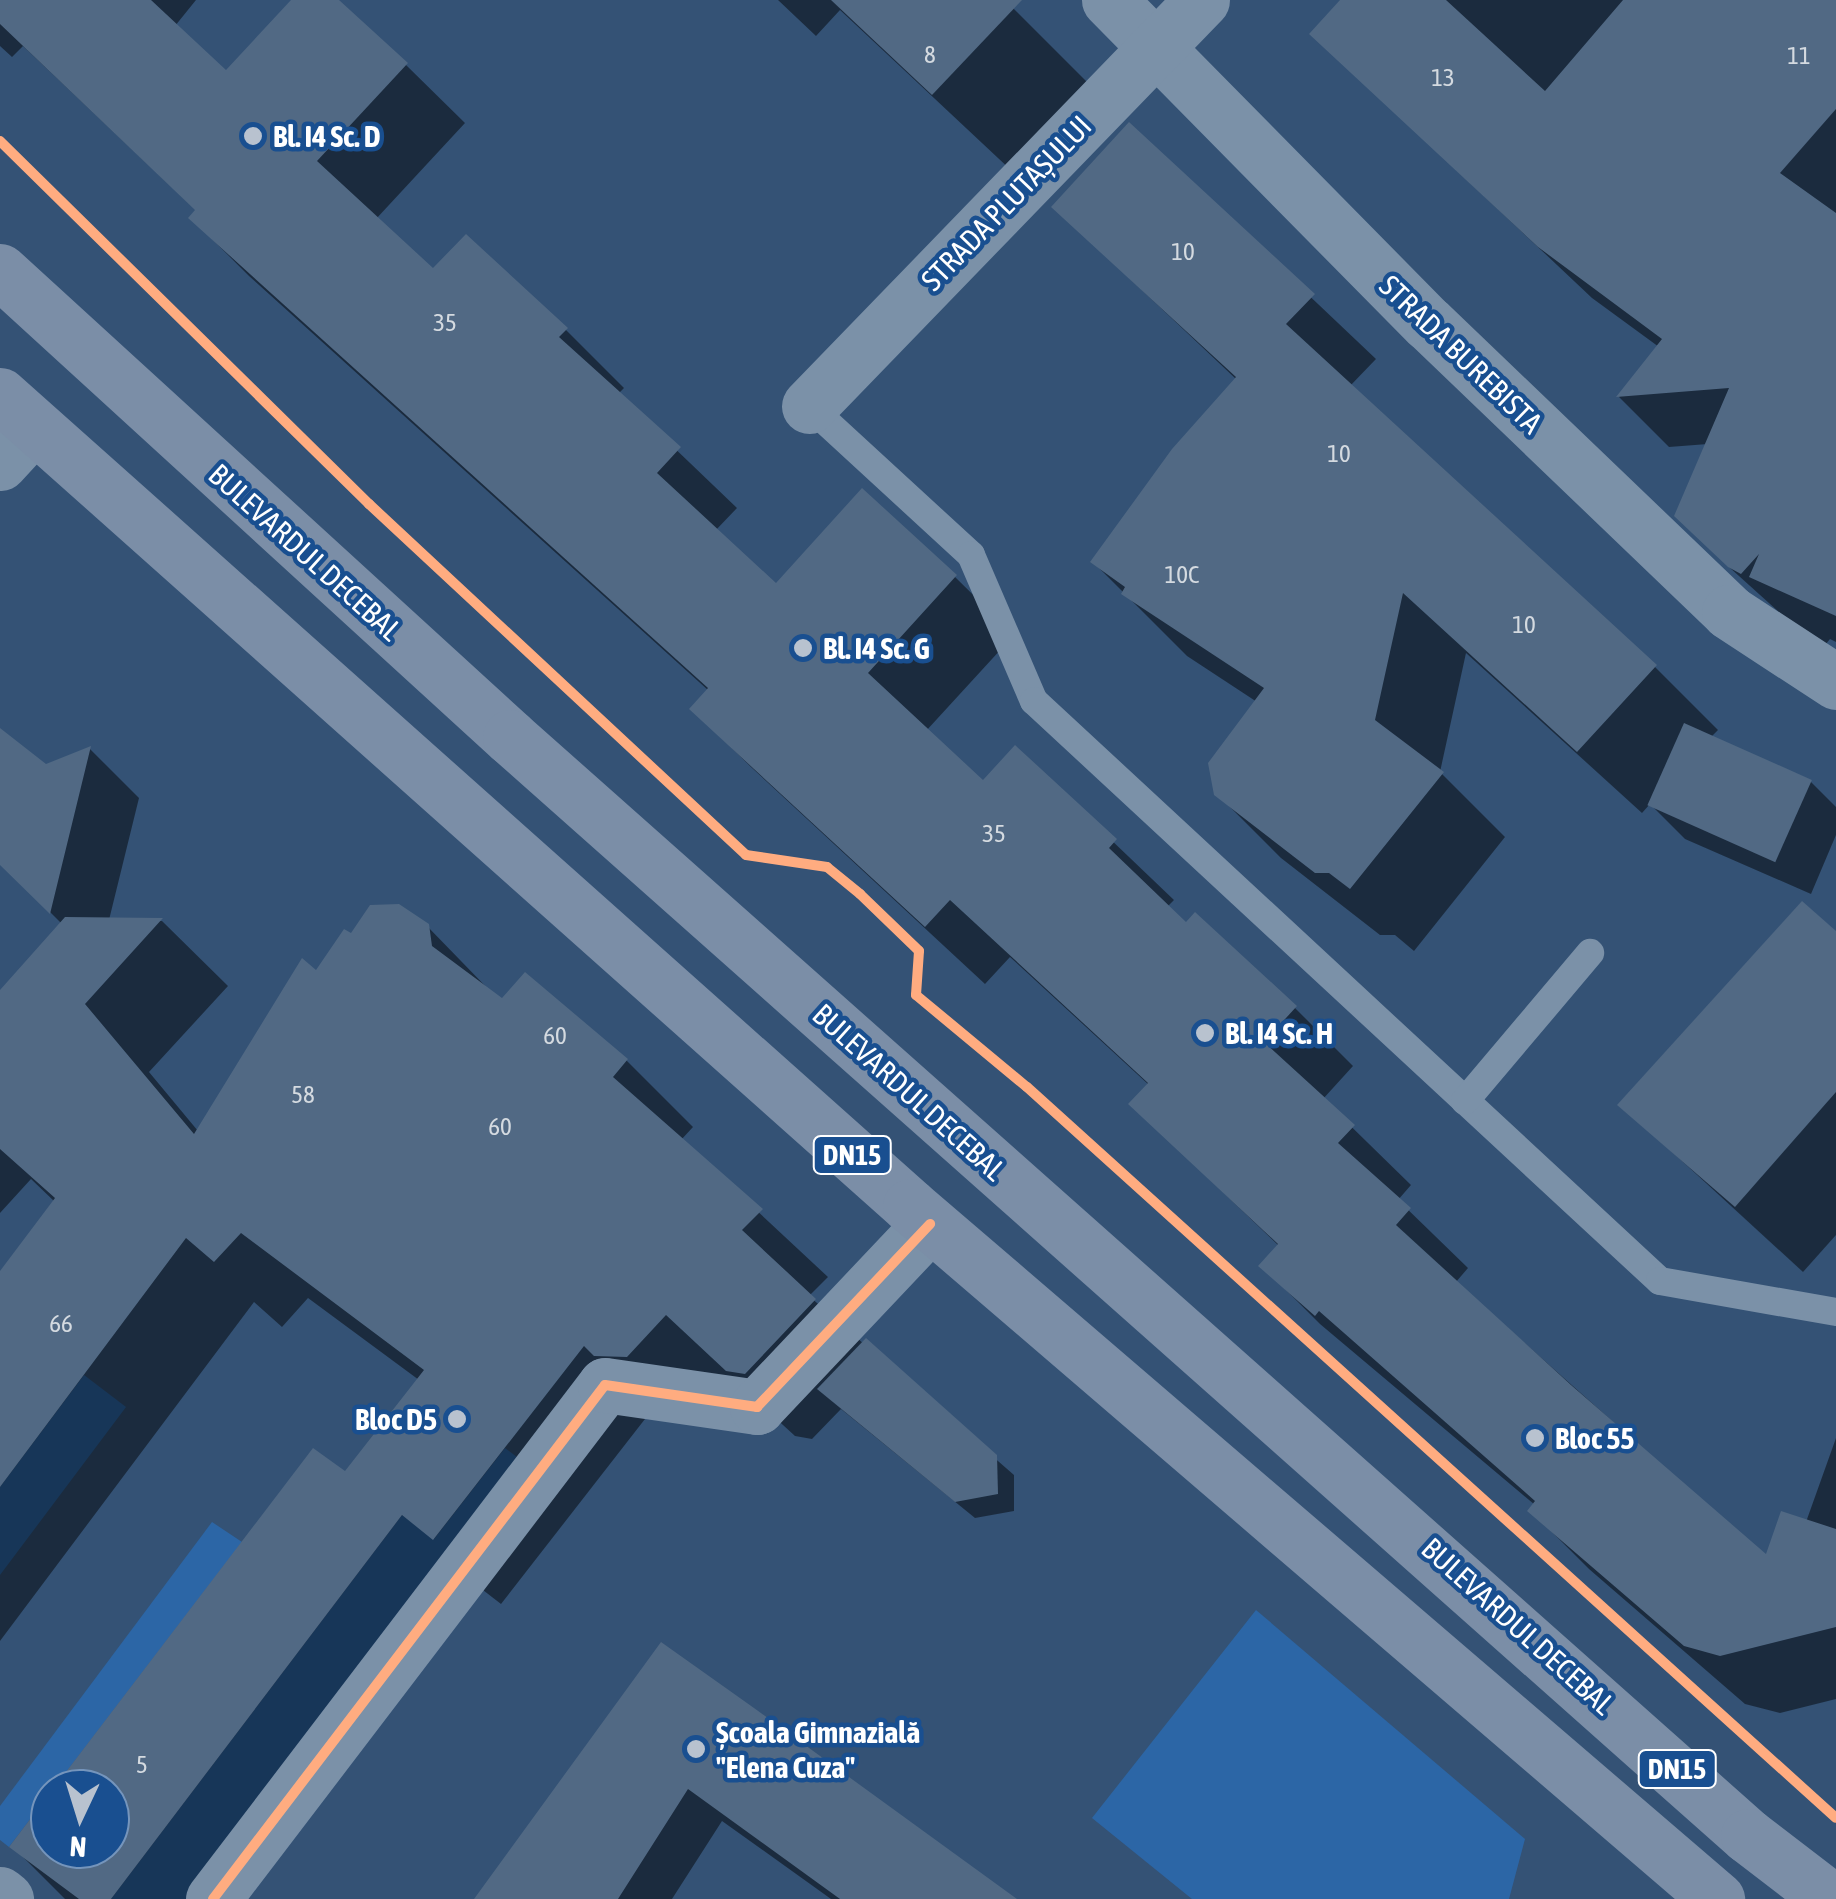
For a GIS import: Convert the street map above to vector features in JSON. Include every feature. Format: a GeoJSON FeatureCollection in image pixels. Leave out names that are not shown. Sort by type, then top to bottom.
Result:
{"type":"FeatureCollection","features":[{"type":"Feature","properties":{"kind":"main road","name":"BULEVARDUL DECEBAL"},"geometry":{"type":"LineString","coordinates":[[0,270],[510,738],[1748,1836],[1830,1899]]}},
{"type":"Feature","properties":{"kind":"main road","name":"DN15"},"geometry":{"type":"LineString","coordinates":[[11,428],[930,1224],[1718,1899]]}},
{"type":"Feature","properties":{"kind":"street","name":"STRADA BUREBISTA"},"geometry":{"type":"LineString","coordinates":[[1108,0],[1728,612],[1836,682]]}},
{"type":"Feature","properties":{"kind":"street","name":"STRADA PLUTAȘULUI"},"geometry":{"type":"LineString","coordinates":[[809,406],[1202,0]]}},
{"type":"Feature","properties":{"kind":"street"},"geometry":{"type":"LineString","coordinates":[[213,1899],[605,1385],[758,1406],[930,1224]]}},
{"type":"Feature","properties":{"kind":"street"},"geometry":{"type":"LineString","coordinates":[[0,1894],[6,1899]]}},
{"type":"Feature","properties":{"kind":"lane"},"geometry":{"type":"LineString","coordinates":[[809,406],[971,555],[1034,701],[1660,1281],[1836,1312]]}},
{"type":"Feature","properties":{"kind":"lane"},"geometry":{"type":"LineString","coordinates":[[1465,1100],[1590,954]]}},
{"type":"Feature","properties":{"kind":"shaded area"},"geometry":{"type":"Polygon","coordinates":[[[84,1375],[126,1407],[0,1575],[0,1487],[84,1375]]]}},
{"type":"Feature","properties":{"kind":"shaded area"},"geometry":{"type":"Polygon","coordinates":[[[505,1448],[538,1473],[213,1899],[111,1899],[402,1515],[434,1539],[505,1448]]]}},
{"type":"Feature","properties":{"kind":"shaded area"},"geometry":{"type":"Polygon","coordinates":[[[212,1522],[242,1542],[69,1769],[30,1769],[30,1820],[9,1847],[0,1840],[0,1806],[212,1522]]]}},
{"type":"Feature","properties":{"kind":"shaded area"},"geometry":{"type":"Polygon","coordinates":[[[1256,1610],[1525,1839],[1509,1899],[1192,1899],[1092,1818],[1256,1610]]]}},
{"type":"Feature","properties":{"kind":"building"},"geometry":{"type":"Polygon","coordinates":[[[0,0],[151,0],[226,70],[291,0],[339,0],[408,63],[317,161],[433,268],[466,234],[568,328],[559,337],[681,447],[657,473],[776,583],[862,488],[957,575],[868,673],[983,780],[1015,745],[1117,839],[1109,848],[1186,922],[1195,912],[1297,1006],[1264,1042],[1355,1125],[1338,1143],[1411,1208],[1396,1225],[1571,1385],[1766,1554],[1781,1511],[1836,1529],[1836,1627],[1720,1656],[1684,1646],[1527,1511],[1535,1501],[1319,1311],[1315,1316],[1258,1266],[1278,1244],[1128,1104],[1148,1083],[950,900],[925,927],[689,709],[708,688],[188,218],[195,210],[0,24],[0,0]]]}},
{"type":"Feature","properties":{"kind":"building"},"geometry":{"type":"Polygon","coordinates":[[[831,0],[1022,0],[932,95],[831,0]]]}},
{"type":"Feature","properties":{"kind":"building"},"geometry":{"type":"Polygon","coordinates":[[[1340,0],[1446,0],[1545,91],[1623,0],[1836,0],[1836,109],[1780,173],[1836,213],[1836,616],[1749,577],[1759,554],[1741,574],[1728,567],[1674,516],[1729,388],[1616,397],[1662,339],[1538,247],[1309,34],[1340,0]]]}},
{"type":"Feature","properties":{"kind":"building"},"geometry":{"type":"Polygon","coordinates":[[[1129,122],[1315,294],[1286,324],[1657,665],[1577,752],[1403,593],[1375,720],[1444,772],[1350,889],[1329,873],[1315,873],[1214,795],[1208,763],[1264,688],[1121,594],[1125,587],[1090,562],[1172,449],[1236,377],[1051,207],[1129,122]]]}},
{"type":"Feature","properties":{"kind":"building"},"geometry":{"type":"Polygon","coordinates":[[[1684,723],[1812,780],[1775,862],[1647,805],[1684,723]]]}},
{"type":"Feature","properties":{"kind":"building"},"geometry":{"type":"Polygon","coordinates":[[[0,728],[46,764],[91,746],[50,914],[0,865],[0,728]]]}},
{"type":"Feature","properties":{"kind":"building"},"geometry":{"type":"Polygon","coordinates":[[[1802,901],[1836,931],[1836,1092],[1735,1207],[1617,1105],[1802,901]]]}},
{"type":"Feature","properties":{"kind":"building"},"geometry":{"type":"Polygon","coordinates":[[[399,904],[429,924],[432,946],[502,998],[525,972],[628,1059],[613,1077],[763,1209],[742,1230],[816,1299],[745,1374],[726,1371],[666,1315],[627,1357],[594,1356],[584,1346],[433,1540],[402,1515],[111,1899],[79,1899],[39,1869],[130,1869],[130,1769],[68,1769],[313,1448],[345,1471],[424,1370],[241,1233],[214,1262],[186,1238],[0,1487],[0,1271],[55,1198],[0,1149],[0,990],[65,917],[163,918],[85,1004],[194,1134],[302,958],[316,970],[344,929],[351,933],[370,905],[399,904]]]}},
{"type":"Feature","properties":{"kind":"building"},"geometry":{"type":"Polygon","coordinates":[[[866,1338],[997,1455],[998,1494],[955,1502],[817,1389],[866,1338]]]}},
{"type":"Feature","properties":{"kind":"building","name":"Școala Gimnazială \"Elena Cuza\""},"geometry":{"type":"Polygon","coordinates":[[[661,1642],[1017,1899],[840,1899],[688,1789],[618,1899],[474,1899],[661,1642]]]}},
{"type":"Feature","properties":{"kind":"building"},"geometry":{"type":"Polygon","coordinates":[[[30,1819],[30,1863],[9,1847],[30,1819]]]}},
{"type":"Feature","properties":{"kind":"cycle path"},"geometry":{"type":"LineString","coordinates":[[0,141],[369,504],[746,855],[827,867],[860,894],[919,951],[916,995],[1027,1087],[1836,1818]]}},
{"type":"Feature","properties":{"kind":"cycle path"},"geometry":{"type":"LineString","coordinates":[[213,1899],[605,1385],[757,1407],[930,1224]]}},
{"type":"Feature","properties":{"kind":"place","name":"Bl. I4 Sc. D"},"geometry":{"type":"Point","coordinates":[253,136]}},
{"type":"Feature","properties":{"kind":"place","name":"Bl. I4 Sc. G"},"geometry":{"type":"Point","coordinates":[803,648]}},
{"type":"Feature","properties":{"kind":"place","name":"Bl. I4 Sc. H"},"geometry":{"type":"Point","coordinates":[1205,1033]}},
{"type":"Feature","properties":{"kind":"place","name":"Bloc D5"},"geometry":{"type":"Point","coordinates":[457,1419]}},
{"type":"Feature","properties":{"kind":"place","name":"Bloc 55"},"geometry":{"type":"Point","coordinates":[1535,1438]}},
{"type":"Feature","properties":{"kind":"place","name":"Școala Gimnazială \"Elena Cuza\""},"geometry":{"type":"Point","coordinates":[696,1749]}}]}
